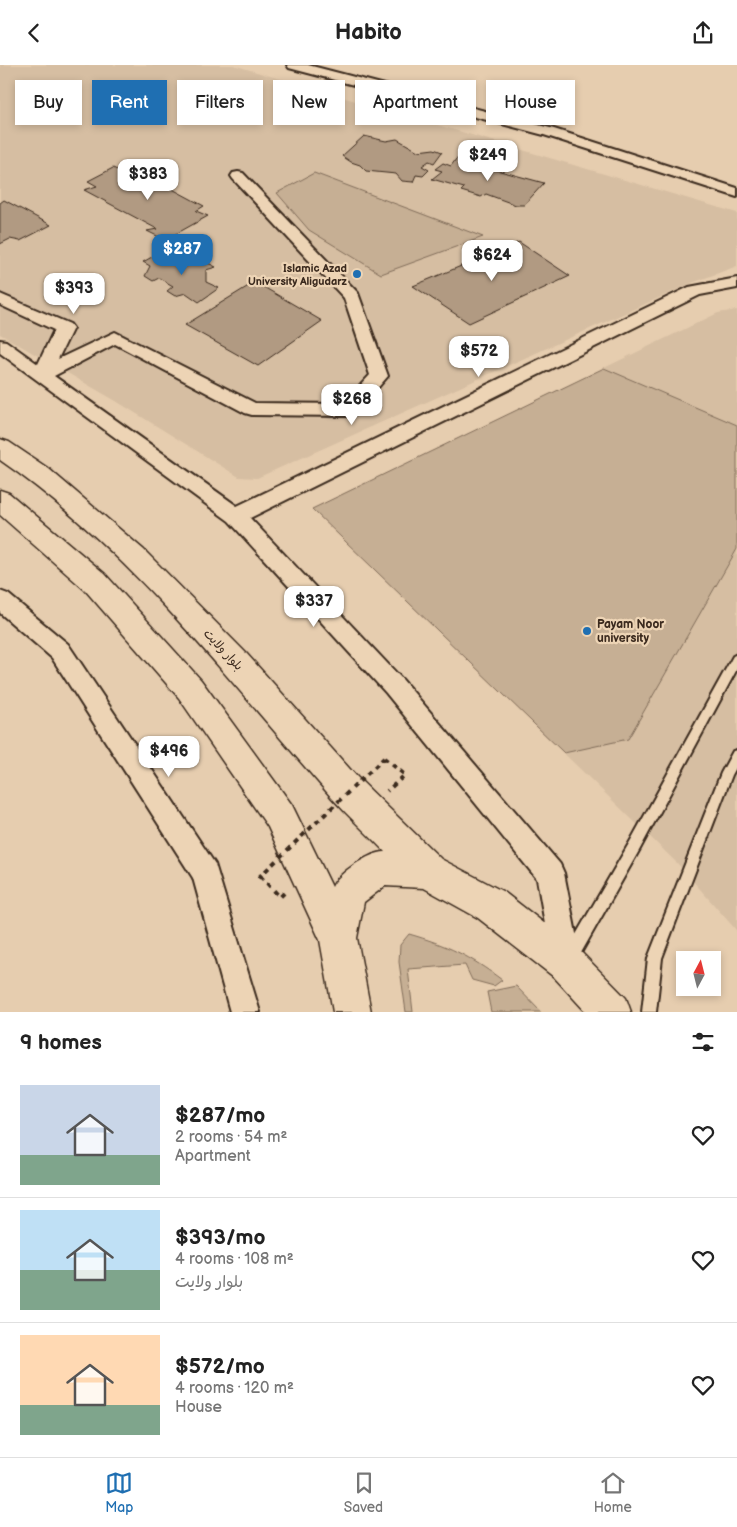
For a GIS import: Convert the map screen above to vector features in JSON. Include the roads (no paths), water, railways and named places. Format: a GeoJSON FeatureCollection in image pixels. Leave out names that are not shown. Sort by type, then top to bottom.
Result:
{"type":"FeatureCollection","features":[{"type":"Feature","properties":{"kind":"main road","name":"بلوار ولایت"},"geometry":{"type":"LineString","coordinates":[[0,447],[40,475],[134,557],[235,661],[345,788],[428,871]]}},
{"type":"Feature","properties":{"kind":"main road"},"geometry":{"type":"LineString","coordinates":[[0,500],[95,582],[190,689],[280,816],[338,938],[352,1012]]}},
{"type":"Feature","properties":{"kind":"main road"},"geometry":{"type":"LineString","coordinates":[[338,938],[348,892],[379,869],[428,871],[491,905],[567,964],[612,1012]]}},
{"type":"Feature","properties":{"kind":"street"},"geometry":{"type":"LineString","coordinates":[[293,65],[549,132],[737,193]]}},
{"type":"Feature","properties":{"kind":"street"},"geometry":{"type":"LineString","coordinates":[[41,375],[115,337],[252,409],[348,410],[379,376],[352,297],[238,176]]}},
{"type":"Feature","properties":{"kind":"street"},"geometry":{"type":"LineString","coordinates":[[236,516],[695,291],[737,283]]}},
{"type":"Feature","properties":{"kind":"street"},"geometry":{"type":"LineString","coordinates":[[0,299],[64,328],[41,375]]}},
{"type":"Feature","properties":{"kind":"street"},"geometry":{"type":"LineString","coordinates":[[0,345],[236,516],[394,686],[550,873],[567,964]]}},
{"type":"Feature","properties":{"kind":"street"},"geometry":{"type":"LineString","coordinates":[[0,600],[60,651],[205,873],[245,1012]]}},
{"type":"Feature","properties":{"kind":"lane"},"geometry":{"type":"LineString","coordinates":[[567,964],[613,887],[668,782],[737,659]]}},
{"type":"Feature","properties":{"kind":"lane"},"geometry":{"type":"LineString","coordinates":[[649,1012],[655,958],[727,773],[737,755]]}},
{"type":"Feature","properties":{"kind":"place","name":"Islamic Azad University Aligudarz"},"geometry":{"type":"Point","coordinates":[357,274]}},
{"type":"Feature","properties":{"kind":"place","name":"Payam Noor university"},"geometry":{"type":"Point","coordinates":[587,631]}}]}
